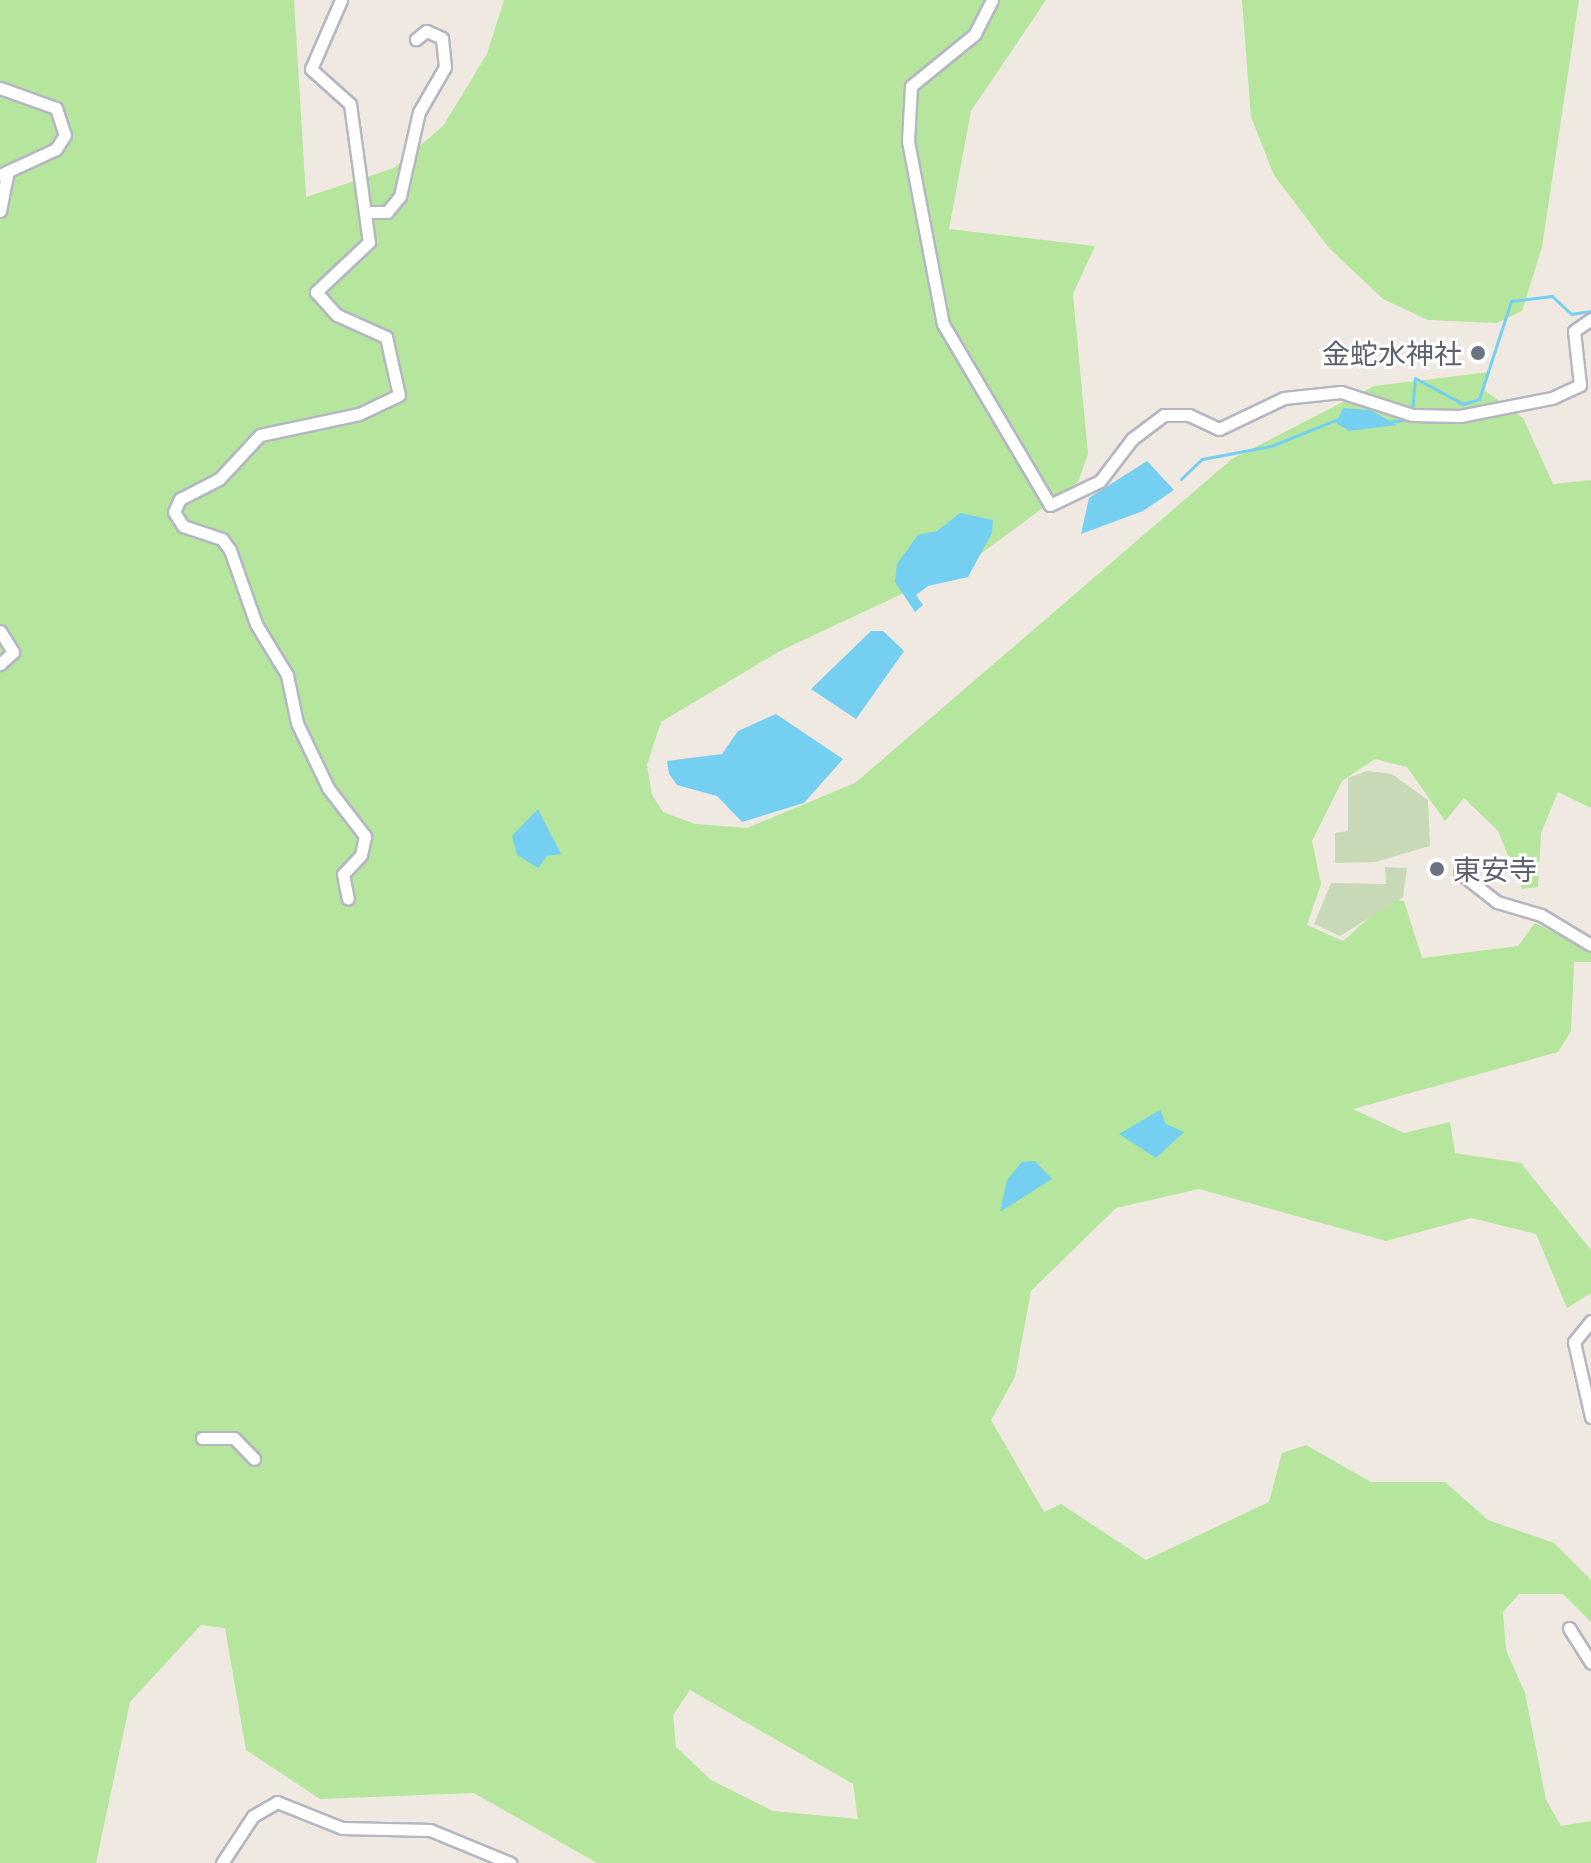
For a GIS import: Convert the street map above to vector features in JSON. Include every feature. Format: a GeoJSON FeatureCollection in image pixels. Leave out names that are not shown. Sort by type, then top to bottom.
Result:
{"type":"FeatureCollection","features":[{"type":"Feature","properties":{"kind":"street"},"geometry":{"type":"LineString","coordinates":[[341,0],[311,69],[350,104],[368,212],[369,242],[316,292],[337,315],[390,342],[398,398],[359,414],[260,435],[174,512],[183,526],[222,539],[230,550],[256,624],[287,675],[297,723],[328,788],[365,836],[361,855],[343,874],[348,899]]}},
{"type":"Feature","properties":{"kind":"street"},"geometry":{"type":"LineString","coordinates":[[992,0],[975,34],[911,86],[908,141],[943,324],[1050,505],[1100,481],[1132,439],[1164,415],[1189,415],[1219,429],[1304,394],[1341,392],[1412,415],[1460,416],[1552,398],[1580,385],[1574,331],[1591,319]]}},
{"type":"Feature","properties":{"kind":"street"},"geometry":{"type":"LineString","coordinates":[[368,212],[387,212],[400,196],[419,112],[445,67],[442,38],[426,31],[416,39]]}},
{"type":"Feature","properties":{"kind":"street"},"geometry":{"type":"LineString","coordinates":[[0,88],[39,100],[65,118],[56,149],[4,175],[0,211]]}},
{"type":"Feature","properties":{"kind":"street"},"geometry":{"type":"LineString","coordinates":[[0,631],[13,652],[0,664]]}},
{"type":"Feature","properties":{"kind":"street"},"geometry":{"type":"LineString","coordinates":[[1460,873],[1497,902],[1541,915],[1591,945]]}},
{"type":"Feature","properties":{"kind":"street"},"geometry":{"type":"LineString","coordinates":[[1591,1321],[1574,1342],[1591,1417]]}},
{"type":"Feature","properties":{"kind":"street"},"geometry":{"type":"LineString","coordinates":[[202,1438],[234,1438],[254,1459]]}},
{"type":"Feature","properties":{"kind":"street"},"geometry":{"type":"LineString","coordinates":[[1569,1628],[1591,1663]]}},
{"type":"Feature","properties":{"kind":"street"},"geometry":{"type":"LineString","coordinates":[[222,1863],[253,1816],[277,1802],[342,1828],[430,1830],[510,1863]]}},
{"type":"Feature","properties":{"kind":"green space"},"geometry":{"type":"Polygon","coordinates":[[[0,0],[294,0],[306,197],[394,168],[443,126],[487,54],[504,0],[1046,0],[971,111],[949,229],[1095,246],[1073,294],[1088,454],[1078,482],[968,563],[780,651],[661,722],[647,765],[652,795],[663,812],[695,824],[747,828],[855,783],[1232,459],[1374,386],[1490,372],[1484,390],[1523,418],[1553,484],[1591,480],[1591,808],[1558,792],[1541,833],[1538,887],[1522,889],[1498,831],[1464,798],[1445,821],[1407,767],[1375,759],[1342,781],[1312,841],[1321,884],[1307,925],[1343,941],[1390,899],[1404,901],[1422,958],[1518,946],[1535,923],[1591,951],[1591,962],[1574,962],[1571,1031],[1558,1052],[1353,1109],[1404,1133],[1450,1122],[1455,1153],[1521,1163],[1591,1250],[1591,1293],[1567,1308],[1536,1234],[1471,1218],[1386,1241],[1199,1189],[1116,1208],[1031,1291],[1015,1377],[991,1420],[1044,1512],[1061,1504],[1146,1560],[1269,1502],[1282,1453],[1306,1445],[1371,1482],[1445,1482],[1488,1520],[1554,1543],[1591,1580],[1591,1622],[1563,1594],[1519,1594],[1503,1612],[1506,1650],[1525,1693],[1546,1800],[1561,1826],[1591,1821],[1591,1863],[597,1863],[474,1793],[320,1799],[246,1750],[225,1628],[201,1625],[130,1702],[96,1863],[0,1863],[0,0]],[[690,1690],[673,1715],[676,1747],[711,1780],[773,1811],[858,1819],[853,1784],[690,1690]]]}},
{"type":"Feature","properties":{"kind":"green space"},"geometry":{"type":"Polygon","coordinates":[[[1242,0],[1579,0],[1542,247],[1522,311],[1497,323],[1428,320],[1383,299],[1329,248],[1274,175],[1251,117],[1242,0]]]}},
{"type":"Feature","properties":{"kind":"green space"},"geometry":{"type":"Polygon","coordinates":[[[1367,771],[1392,774],[1428,800],[1430,846],[1375,862],[1335,863],[1335,833],[1348,831],[1348,778],[1367,771]]]}},
{"type":"Feature","properties":{"kind":"green space"},"geometry":{"type":"Polygon","coordinates":[[[1385,867],[1407,868],[1403,897],[1340,936],[1314,924],[1331,883],[1386,884],[1385,867]]]}},
{"type":"Feature","properties":{"kind":"water"},"geometry":{"type":"Polygon","coordinates":[[[1343,408],[1370,410],[1397,425],[1349,431],[1336,423],[1343,408]]]}},
{"type":"Feature","properties":{"kind":"water"},"geometry":{"type":"Polygon","coordinates":[[[1147,461],[1174,490],[1143,511],[1081,534],[1089,498],[1147,461]]]}},
{"type":"Feature","properties":{"kind":"water"},"geometry":{"type":"Polygon","coordinates":[[[960,513],[993,520],[992,533],[968,577],[928,586],[916,595],[923,605],[915,612],[895,582],[897,564],[918,535],[937,531],[960,513]]]}},
{"type":"Feature","properties":{"kind":"water"},"geometry":{"type":"Polygon","coordinates":[[[871,631],[883,631],[904,651],[856,719],[811,689],[871,631]]]}},
{"type":"Feature","properties":{"kind":"water"},"geometry":{"type":"Polygon","coordinates":[[[776,714],[843,759],[804,803],[742,822],[717,796],[677,785],[669,774],[667,761],[722,754],[738,731],[776,714]]]}},
{"type":"Feature","properties":{"kind":"water"},"geometry":{"type":"Polygon","coordinates":[[[538,809],[561,854],[547,856],[538,868],[517,855],[512,836],[538,809]]]}},
{"type":"Feature","properties":{"kind":"water"},"geometry":{"type":"Polygon","coordinates":[[[1160,1110],[1166,1124],[1184,1132],[1156,1158],[1119,1134],[1160,1110]]]}},
{"type":"Feature","properties":{"kind":"water"},"geometry":{"type":"Polygon","coordinates":[[[1035,1161],[1052,1179],[1000,1212],[1007,1180],[1022,1162],[1035,1161]]]}},
{"type":"Feature","properties":{"kind":"waterway"},"geometry":{"type":"LineString","coordinates":[[1412,412],[1415,378],[1463,404],[1479,399],[1511,301],[1552,296],[1571,314],[1591,311]]}},
{"type":"Feature","properties":{"kind":"waterway"},"geometry":{"type":"LineString","coordinates":[[1181,479],[1202,459],[1271,446],[1338,419]]}},
{"type":"Feature","properties":{"kind":"waterway"},"geometry":{"type":"LineString","coordinates":[[1389,422],[1404,420]]}},
{"type":"Feature","properties":{"kind":"place","name":"金蛇水神社"},"geometry":{"type":"Point","coordinates":[1478,353]}},
{"type":"Feature","properties":{"kind":"place","name":"東安寺"},"geometry":{"type":"Point","coordinates":[1437,869]}}]}
